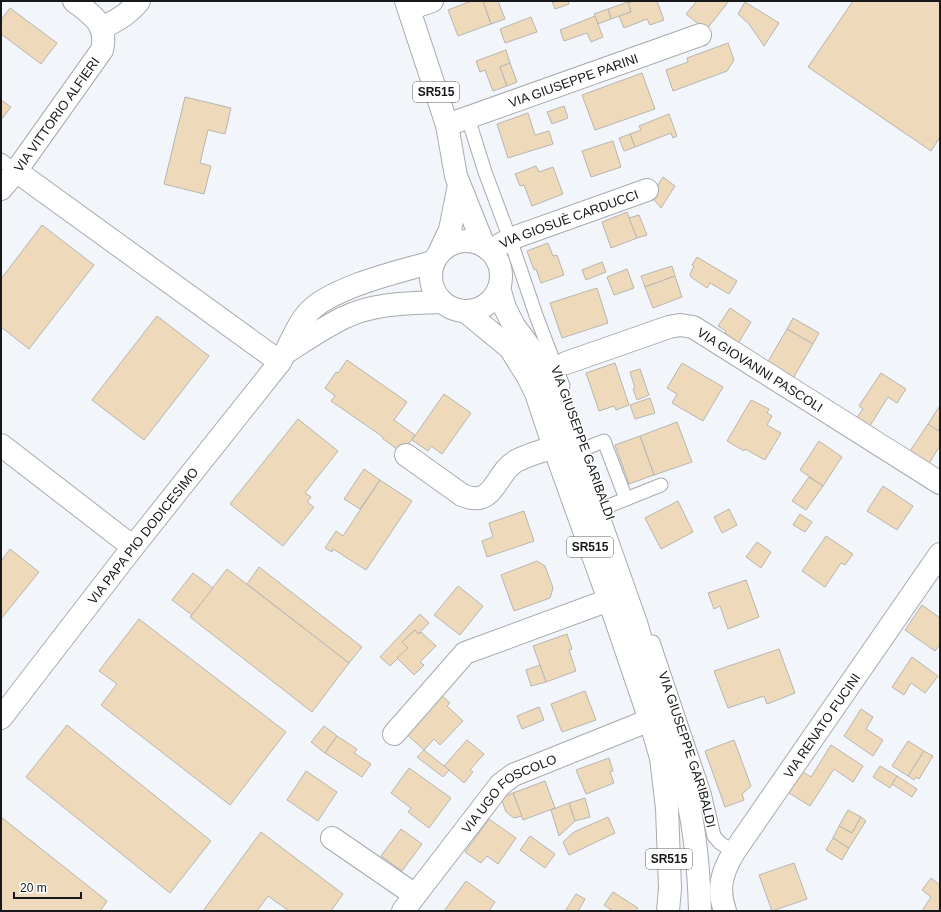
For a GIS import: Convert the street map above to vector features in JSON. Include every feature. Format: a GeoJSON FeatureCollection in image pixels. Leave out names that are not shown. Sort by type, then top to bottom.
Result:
{"type":"FeatureCollection","features":[{"type":"Feature","properties":{"kind":"street"},"geometry":{"type":"LineString","coordinates":[[74,1],[94,16],[101,28],[116,22],[139,1]]}},
{"type":"Feature","properties":{"kind":"street"},"geometry":{"type":"LineString","coordinates":[[408,5],[432,1]]}},
{"type":"Feature","properties":{"kind":"street","name":"VIA GIUSEPPE GARIBALDI"},"geometry":{"type":"LineString","coordinates":[[408,5],[446,125],[459,185],[488,248],[501,270],[499,288],[505,308],[514,326],[554,363],[552,385],[580,450],[601,509],[636,623],[680,746],[684,785],[692,814],[700,911]]}},
{"type":"Feature","properties":{"kind":"street","name":"VIA VITTORIO ALFIERI"},"geometry":{"type":"LineString","coordinates":[[1,189],[8,165],[102,50],[104,40],[101,28]]}},
{"type":"Feature","properties":{"kind":"street","name":"VIA GIUSEPPE PARINI"},"geometry":{"type":"LineString","coordinates":[[446,125],[700,35]]}},
{"type":"Feature","properties":{"kind":"street"},"geometry":{"type":"LineString","coordinates":[[8,165],[283,357]]}},
{"type":"Feature","properties":{"kind":"street","name":"VIA GIUSEPPE GARIBALDI"},"geometry":{"type":"LineString","coordinates":[[459,185],[450,230],[437,256],[430,276],[433,290],[442,302],[453,309],[465,311],[510,348],[536,393],[554,447],[610,600],[650,720],[661,758],[667,808],[670,888],[668,911]]}},
{"type":"Feature","properties":{"kind":"street","name":"VIA GIOSUÈ CARDUCCI"},"geometry":{"type":"LineString","coordinates":[[488,248],[647,190]]}},
{"type":"Feature","properties":{"kind":"street"},"geometry":{"type":"LineString","coordinates":[[437,256],[454,242],[469,240],[488,248]]}},
{"type":"Feature","properties":{"kind":"street","name":"VIA PAPA PIO DODICESIMO"},"geometry":{"type":"LineString","coordinates":[[1,718],[133,546],[283,357],[299,325],[308,312],[320,303],[348,288],[437,256]]}},
{"type":"Feature","properties":{"kind":"street"},"geometry":{"type":"LineString","coordinates":[[465,311],[480,309],[491,300],[499,288]]}},
{"type":"Feature","properties":{"kind":"street","name":"VIA PAPA PIO DODICESIMO"},"geometry":{"type":"LineString","coordinates":[[283,357],[344,318],[366,310],[398,303],[442,302]]}},
{"type":"Feature","properties":{"kind":"street","name":"VIA GIOVANNI PASCOLI"},"geometry":{"type":"LineString","coordinates":[[554,363],[669,327],[680,325],[693,327],[940,483]]}},
{"type":"Feature","properties":{"kind":"street"},"geometry":{"type":"LineString","coordinates":[[1,445],[133,546]]}},
{"type":"Feature","properties":{"kind":"street"},"geometry":{"type":"LineString","coordinates":[[406,456],[462,495],[472,499],[481,498],[490,492],[509,467],[516,461],[554,447]]}},
{"type":"Feature","properties":{"kind":"street","name":"VIA RENATO FUCINI"},"geometry":{"type":"LineString","coordinates":[[724,907],[721,886],[722,876],[726,865],[940,554]]}},
{"type":"Feature","properties":{"kind":"street"},"geometry":{"type":"LineString","coordinates":[[394,734],[465,652],[610,600]]}},
{"type":"Feature","properties":{"kind":"street","name":"VIA UGO FOSCOLO"},"geometry":{"type":"LineString","coordinates":[[409,903],[500,785],[513,775],[650,720]]}},
{"type":"Feature","properties":{"kind":"street"},"geometry":{"type":"LineString","coordinates":[[332,838],[409,903]]}},
{"type":"Feature","properties":{"kind":"lane","name":"VIA GIUSEPPE GARIBALDI"},"geometry":{"type":"LineString","coordinates":[[468,118],[485,172],[554,363]]}},
{"type":"Feature","properties":{"kind":"lane"},"geometry":{"type":"LineString","coordinates":[[580,450],[604,441],[626,499]]}},
{"type":"Feature","properties":{"kind":"lane"},"geometry":{"type":"LineString","coordinates":[[601,509],[661,485]]}},
{"type":"Feature","properties":{"kind":"lane","name":"VIA GIUSEPPE GARIBALDI"},"geometry":{"type":"LineString","coordinates":[[680,746],[704,793],[714,836],[720,843],[734,852]]}},
{"type":"Feature","properties":{"kind":"building"},"geometry":{"type":"Polygon","coordinates":[[[471,1],[483,1],[491,24],[458,36],[448,10],[471,1]]]}},
{"type":"Feature","properties":{"kind":"building"},"geometry":{"type":"Polygon","coordinates":[[[483,1],[498,1],[505,19],[491,24],[483,1]]]}},
{"type":"Feature","properties":{"kind":"building"},"geometry":{"type":"Polygon","coordinates":[[[552,1],[568,1],[569,4],[555,9],[552,1]]]}},
{"type":"Feature","properties":{"kind":"building"},"geometry":{"type":"Polygon","coordinates":[[[633,1],[657,1],[664,20],[650,25],[647,19],[624,28],[619,16],[631,12],[628,3],[633,1]]]}},
{"type":"Feature","properties":{"kind":"building"},"geometry":{"type":"Polygon","coordinates":[[[697,1],[729,1],[706,30],[686,14],[697,1]]]}},
{"type":"Feature","properties":{"kind":"building"},"geometry":{"type":"Polygon","coordinates":[[[853,1],[940,1],[940,137],[931,151],[808,67],[853,1]]]}},
{"type":"Feature","properties":{"kind":"building"},"geometry":{"type":"Polygon","coordinates":[[[628,2],[631,12],[611,19],[608,9],[628,2]]]}},
{"type":"Feature","properties":{"kind":"building"},"geometry":{"type":"Polygon","coordinates":[[[745,2],[779,23],[764,46],[749,24],[738,14],[745,2]]]}},
{"type":"Feature","properties":{"kind":"building"},"geometry":{"type":"Polygon","coordinates":[[[10,8],[57,43],[41,64],[1,34],[1,20],[10,8]]]}},
{"type":"Feature","properties":{"kind":"building"},"geometry":{"type":"Polygon","coordinates":[[[608,9],[611,19],[598,24],[594,14],[608,9]]]}},
{"type":"Feature","properties":{"kind":"building"},"geometry":{"type":"Polygon","coordinates":[[[595,16],[603,37],[591,42],[587,33],[564,41],[560,30],[595,16]]]}},
{"type":"Feature","properties":{"kind":"building"},"geometry":{"type":"Polygon","coordinates":[[[531,17],[537,32],[505,43],[500,29],[531,17]]]}},
{"type":"Feature","properties":{"kind":"building"},"geometry":{"type":"Polygon","coordinates":[[[728,43],[734,60],[727,71],[673,91],[666,70],[688,62],[687,58],[728,43]]]}},
{"type":"Feature","properties":{"kind":"building"},"geometry":{"type":"Polygon","coordinates":[[[506,50],[510,63],[500,67],[507,86],[493,91],[485,70],[480,72],[476,61],[506,50]]]}},
{"type":"Feature","properties":{"kind":"building"},"geometry":{"type":"Polygon","coordinates":[[[510,63],[517,82],[507,86],[500,67],[510,63]]]}},
{"type":"Feature","properties":{"kind":"building"},"geometry":{"type":"Polygon","coordinates":[[[642,73],[655,109],[595,130],[582,95],[642,73]]]}},
{"type":"Feature","properties":{"kind":"building"},"geometry":{"type":"Polygon","coordinates":[[[185,97],[231,108],[225,134],[208,130],[200,163],[211,166],[204,194],[164,184],[185,97]]]}},
{"type":"Feature","properties":{"kind":"building"},"geometry":{"type":"Polygon","coordinates":[[[1,100],[11,107],[1,120],[1,100]]]}},
{"type":"Feature","properties":{"kind":"building"},"geometry":{"type":"Polygon","coordinates":[[[564,106],[568,118],[552,124],[547,112],[564,106]]]}},
{"type":"Feature","properties":{"kind":"building"},"geometry":{"type":"Polygon","coordinates":[[[528,113],[535,135],[549,131],[553,144],[508,158],[497,124],[528,113]]]}},
{"type":"Feature","properties":{"kind":"building"},"geometry":{"type":"Polygon","coordinates":[[[669,114],[677,136],[673,138],[671,133],[635,147],[630,134],[641,130],[639,126],[669,114]]]}},
{"type":"Feature","properties":{"kind":"building"},"geometry":{"type":"Polygon","coordinates":[[[630,134],[635,147],[624,151],[619,138],[630,134]]]}},
{"type":"Feature","properties":{"kind":"building"},"geometry":{"type":"Polygon","coordinates":[[[613,141],[621,167],[591,177],[582,151],[613,141]]]}},
{"type":"Feature","properties":{"kind":"building"},"geometry":{"type":"Polygon","coordinates":[[[536,166],[539,172],[553,167],[563,194],[532,206],[524,185],[520,186],[515,174],[536,166]]]}},
{"type":"Feature","properties":{"kind":"building"},"geometry":{"type":"Polygon","coordinates":[[[663,177],[675,186],[661,208],[651,196],[663,177]]]}},
{"type":"Feature","properties":{"kind":"building"},"geometry":{"type":"Polygon","coordinates":[[[627,212],[637,238],[611,248],[602,222],[627,212]]]}},
{"type":"Feature","properties":{"kind":"building"},"geometry":{"type":"Polygon","coordinates":[[[639,215],[647,235],[637,238],[629,218],[639,215]]]}},
{"type":"Feature","properties":{"kind":"building"},"geometry":{"type":"Polygon","coordinates":[[[42,225],[94,265],[29,349],[1,327],[1,279],[42,225]]]}},
{"type":"Feature","properties":{"kind":"building"},"geometry":{"type":"Polygon","coordinates":[[[548,243],[553,256],[557,255],[564,275],[541,283],[536,269],[534,270],[527,251],[548,243]]]}},
{"type":"Feature","properties":{"kind":"building"},"geometry":{"type":"Polygon","coordinates":[[[697,257],[737,281],[729,294],[710,283],[707,288],[691,277],[690,274],[694,266],[692,265],[697,257]]]}},
{"type":"Feature","properties":{"kind":"building"},"geometry":{"type":"Polygon","coordinates":[[[602,262],[606,272],[586,280],[582,270],[602,262]]]}},
{"type":"Feature","properties":{"kind":"building"},"geometry":{"type":"Polygon","coordinates":[[[672,266],[675,276],[645,287],[641,276],[672,266]]]}},
{"type":"Feature","properties":{"kind":"building"},"geometry":{"type":"Polygon","coordinates":[[[627,269],[634,288],[614,295],[607,277],[627,269]]]}},
{"type":"Feature","properties":{"kind":"building"},"geometry":{"type":"Polygon","coordinates":[[[675,276],[682,297],[653,308],[645,287],[675,276]]]}},
{"type":"Feature","properties":{"kind":"building"},"geometry":{"type":"Polygon","coordinates":[[[597,288],[608,323],[562,338],[550,303],[597,288]]]}},
{"type":"Feature","properties":{"kind":"building"},"geometry":{"type":"Polygon","coordinates":[[[730,308],[751,322],[736,347],[723,338],[726,331],[718,326],[730,308]]]}},
{"type":"Feature","properties":{"kind":"building"},"geometry":{"type":"Polygon","coordinates":[[[157,316],[209,356],[144,440],[92,400],[157,316]]]}},
{"type":"Feature","properties":{"kind":"building"},"geometry":{"type":"Polygon","coordinates":[[[793,318],[819,333],[813,344],[787,329],[793,318]]]}},
{"type":"Feature","properties":{"kind":"building"},"geometry":{"type":"Polygon","coordinates":[[[787,329],[813,344],[792,380],[766,365],[787,329]]]}},
{"type":"Feature","properties":{"kind":"building"},"geometry":{"type":"Polygon","coordinates":[[[347,360],[407,402],[394,420],[415,435],[402,453],[382,438],[383,437],[331,401],[335,396],[325,388],[336,372],[338,373],[347,360]]]}},
{"type":"Feature","properties":{"kind":"building"},"geometry":{"type":"Polygon","coordinates":[[[615,363],[629,405],[616,410],[614,406],[599,411],[586,373],[615,363]]]}},
{"type":"Feature","properties":{"kind":"building"},"geometry":{"type":"Polygon","coordinates":[[[682,363],[723,387],[703,421],[672,403],[677,394],[667,388],[682,363]]]}},
{"type":"Feature","properties":{"kind":"building"},"geometry":{"type":"Polygon","coordinates":[[[640,369],[649,395],[637,400],[633,389],[635,388],[630,372],[640,369]]]}},
{"type":"Feature","properties":{"kind":"building"},"geometry":{"type":"Polygon","coordinates":[[[881,373],[906,389],[897,403],[888,397],[868,429],[855,420],[863,409],[859,406],[881,373]]]}},
{"type":"Feature","properties":{"kind":"building"},"geometry":{"type":"Polygon","coordinates":[[[444,394],[471,413],[442,454],[431,446],[428,451],[412,440],[444,394]]]}},
{"type":"Feature","properties":{"kind":"building"},"geometry":{"type":"Polygon","coordinates":[[[650,398],[655,413],[635,419],[630,405],[650,398]]]}},
{"type":"Feature","properties":{"kind":"building"},"geometry":{"type":"Polygon","coordinates":[[[751,400],[769,409],[767,413],[772,416],[767,425],[781,433],[765,460],[745,449],[744,451],[727,441],[751,400]]]}},
{"type":"Feature","properties":{"kind":"building"},"geometry":{"type":"Polygon","coordinates":[[[939,407],[940,408],[939,432],[928,424],[939,407]]]}},
{"type":"Feature","properties":{"kind":"building"},"geometry":{"type":"Polygon","coordinates":[[[298,419],[338,451],[305,493],[311,497],[307,502],[314,507],[283,546],[230,504],[298,419]]]}},
{"type":"Feature","properties":{"kind":"building"},"geometry":{"type":"Polygon","coordinates":[[[677,422],[692,462],[654,475],[640,436],[677,422]]]}},
{"type":"Feature","properties":{"kind":"building"},"geometry":{"type":"Polygon","coordinates":[[[928,424],[940,432],[940,448],[939,447],[927,467],[908,454],[928,424]]]}},
{"type":"Feature","properties":{"kind":"building"},"geometry":{"type":"Polygon","coordinates":[[[640,436],[654,475],[629,484],[615,445],[640,436]]]}},
{"type":"Feature","properties":{"kind":"building"},"geometry":{"type":"Polygon","coordinates":[[[819,441],[842,457],[823,486],[800,470],[819,441]]]}},
{"type":"Feature","properties":{"kind":"building"},"geometry":{"type":"Polygon","coordinates":[[[364,469],[380,480],[360,509],[344,499],[364,469]]]}},
{"type":"Feature","properties":{"kind":"building"},"geometry":{"type":"Polygon","coordinates":[[[809,477],[823,486],[806,510],[792,501],[809,477]]]}},
{"type":"Feature","properties":{"kind":"building"},"geometry":{"type":"Polygon","coordinates":[[[380,480],[412,501],[366,570],[333,549],[332,552],[325,548],[336,531],[343,536],[380,480]]]}},
{"type":"Feature","properties":{"kind":"building"},"geometry":{"type":"Polygon","coordinates":[[[883,486],[913,506],[897,530],[867,511],[883,486]]]}},
{"type":"Feature","properties":{"kind":"building"},"geometry":{"type":"Polygon","coordinates":[[[678,501],[693,532],[661,549],[645,518],[678,501]]]}},
{"type":"Feature","properties":{"kind":"building"},"geometry":{"type":"Polygon","coordinates":[[[729,509],[737,525],[722,533],[714,517],[729,509]]]}},
{"type":"Feature","properties":{"kind":"building"},"geometry":{"type":"Polygon","coordinates":[[[524,511],[534,541],[487,557],[482,541],[493,537],[489,523],[524,511]]]}},
{"type":"Feature","properties":{"kind":"building"},"geometry":{"type":"Polygon","coordinates":[[[800,514],[812,522],[805,532],[793,525],[800,514]]]}},
{"type":"Feature","properties":{"kind":"building"},"geometry":{"type":"Polygon","coordinates":[[[826,536],[853,554],[845,565],[841,563],[825,587],[802,571],[826,536]]]}},
{"type":"Feature","properties":{"kind":"building"},"geometry":{"type":"Polygon","coordinates":[[[757,542],[771,552],[761,568],[746,557],[757,542]]]}},
{"type":"Feature","properties":{"kind":"building"},"geometry":{"type":"Polygon","coordinates":[[[10,549],[39,572],[1,619],[1,561],[10,549]]]}},
{"type":"Feature","properties":{"kind":"building"},"geometry":{"type":"Polygon","coordinates":[[[537,561],[545,566],[553,588],[550,598],[514,611],[501,575],[537,561]]]}},
{"type":"Feature","properties":{"kind":"building"},"geometry":{"type":"Polygon","coordinates":[[[259,567],[362,647],[349,663],[247,584],[259,567]]]}},
{"type":"Feature","properties":{"kind":"building"},"geometry":{"type":"Polygon","coordinates":[[[227,569],[349,663],[312,712],[190,617],[227,569]]]}},
{"type":"Feature","properties":{"kind":"building"},"geometry":{"type":"Polygon","coordinates":[[[193,573],[213,588],[192,615],[172,600],[193,573]]]}},
{"type":"Feature","properties":{"kind":"building"},"geometry":{"type":"Polygon","coordinates":[[[746,580],[759,617],[728,629],[720,606],[714,609],[708,593],[746,580]]]}},
{"type":"Feature","properties":{"kind":"building"},"geometry":{"type":"Polygon","coordinates":[[[458,586],[483,606],[460,635],[434,615],[458,586]]]}},
{"type":"Feature","properties":{"kind":"building"},"geometry":{"type":"Polygon","coordinates":[[[922,605],[940,618],[940,644],[935,651],[905,630],[922,605]]]}},
{"type":"Feature","properties":{"kind":"building"},"geometry":{"type":"Polygon","coordinates":[[[420,614],[429,623],[418,634],[415,630],[402,642],[408,648],[390,666],[380,657],[420,614]]]}},
{"type":"Feature","properties":{"kind":"building"},"geometry":{"type":"Polygon","coordinates":[[[139,619],[286,732],[230,805],[101,705],[117,684],[99,671],[139,619]]]}},
{"type":"Feature","properties":{"kind":"building"},"geometry":{"type":"Polygon","coordinates":[[[415,630],[418,634],[421,632],[436,646],[420,662],[424,665],[414,675],[397,658],[408,648],[402,642],[415,630]]]}},
{"type":"Feature","properties":{"kind":"building"},"geometry":{"type":"Polygon","coordinates":[[[567,634],[572,649],[569,650],[576,671],[546,682],[533,646],[567,634]]]}},
{"type":"Feature","properties":{"kind":"building"},"geometry":{"type":"Polygon","coordinates":[[[779,649],[795,693],[767,704],[764,696],[728,708],[714,671],[779,649]]]}},
{"type":"Feature","properties":{"kind":"building"},"geometry":{"type":"Polygon","coordinates":[[[912,657],[938,676],[925,693],[911,683],[904,695],[892,687],[912,657]]]}},
{"type":"Feature","properties":{"kind":"building"},"geometry":{"type":"Polygon","coordinates":[[[540,665],[546,682],[531,686],[526,670],[540,665]]]}},
{"type":"Feature","properties":{"kind":"building"},"geometry":{"type":"Polygon","coordinates":[[[585,691],[596,720],[562,732],[551,704],[585,691]]]}},
{"type":"Feature","properties":{"kind":"building"},"geometry":{"type":"Polygon","coordinates":[[[439,693],[450,703],[447,706],[463,721],[440,745],[434,739],[424,750],[403,731],[439,693]]]}},
{"type":"Feature","properties":{"kind":"building"},"geometry":{"type":"Polygon","coordinates":[[[539,707],[544,720],[522,729],[517,716],[539,707]]]}},
{"type":"Feature","properties":{"kind":"building"},"geometry":{"type":"Polygon","coordinates":[[[861,709],[873,717],[866,729],[883,740],[873,756],[844,736],[861,709]]]}},
{"type":"Feature","properties":{"kind":"building"},"geometry":{"type":"Polygon","coordinates":[[[67,725],[211,841],[170,893],[26,777],[67,725]]]}},
{"type":"Feature","properties":{"kind":"building"},"geometry":{"type":"Polygon","coordinates":[[[324,726],[337,736],[325,753],[311,742],[324,726]]]}},
{"type":"Feature","properties":{"kind":"building"},"geometry":{"type":"Polygon","coordinates":[[[337,736],[357,749],[354,753],[371,764],[362,777],[325,753],[337,736]]]}},
{"type":"Feature","properties":{"kind":"building"},"geometry":{"type":"Polygon","coordinates":[[[467,740],[484,754],[470,770],[473,772],[464,783],[444,766],[467,740]]]}},
{"type":"Feature","properties":{"kind":"building"},"geometry":{"type":"Polygon","coordinates":[[[734,740],[751,786],[742,794],[744,800],[725,807],[705,751],[734,740]]]}},
{"type":"Feature","properties":{"kind":"building"},"geometry":{"type":"Polygon","coordinates":[[[908,741],[924,751],[908,776],[892,766],[908,741]]]}},
{"type":"Feature","properties":{"kind":"building"},"geometry":{"type":"Polygon","coordinates":[[[831,745],[863,766],[853,782],[834,769],[810,806],[786,791],[800,770],[811,777],[831,745]]]}},
{"type":"Feature","properties":{"kind":"building"},"geometry":{"type":"Polygon","coordinates":[[[424,750],[449,770],[443,777],[417,757],[424,750]]]}},
{"type":"Feature","properties":{"kind":"building"},"geometry":{"type":"Polygon","coordinates":[[[924,751],[933,756],[919,779],[916,777],[914,780],[908,776],[924,751]]]}},
{"type":"Feature","properties":{"kind":"building"},"geometry":{"type":"Polygon","coordinates":[[[609,758],[613,771],[610,772],[614,783],[586,794],[576,770],[609,758]]]}},
{"type":"Feature","properties":{"kind":"building"},"geometry":{"type":"Polygon","coordinates":[[[880,766],[897,776],[890,788],[873,777],[880,766]]]}},
{"type":"Feature","properties":{"kind":"building"},"geometry":{"type":"Polygon","coordinates":[[[409,768],[451,798],[429,828],[408,812],[411,808],[391,793],[409,768]]]}},
{"type":"Feature","properties":{"kind":"building"},"geometry":{"type":"Polygon","coordinates":[[[306,771],[337,792],[318,821],[287,800],[306,771]]]}},
{"type":"Feature","properties":{"kind":"building"},"geometry":{"type":"Polygon","coordinates":[[[897,776],[917,789],[912,797],[892,784],[897,776]]]}},
{"type":"Feature","properties":{"kind":"building"},"geometry":{"type":"Polygon","coordinates":[[[545,781],[555,808],[523,820],[513,793],[545,781]]]}},
{"type":"Feature","properties":{"kind":"building"},"geometry":{"type":"Polygon","coordinates":[[[513,793],[522,816],[514,818],[506,812],[501,798],[513,793]]]}},
{"type":"Feature","properties":{"kind":"building"},"geometry":{"type":"Polygon","coordinates":[[[585,798],[590,817],[575,821],[569,803],[585,798]]]}},
{"type":"Feature","properties":{"kind":"building"},"geometry":{"type":"Polygon","coordinates":[[[569,803],[575,821],[559,836],[551,810],[569,803]]]}},
{"type":"Feature","properties":{"kind":"building"},"geometry":{"type":"Polygon","coordinates":[[[848,810],[861,817],[852,833],[839,826],[848,810]]]}},
{"type":"Feature","properties":{"kind":"building"},"geometry":{"type":"Polygon","coordinates":[[[1,817],[107,901],[100,911],[1,911],[1,817]]]}},
{"type":"Feature","properties":{"kind":"building"},"geometry":{"type":"Polygon","coordinates":[[[608,817],[615,833],[569,855],[563,842],[574,832],[608,817]]]}},
{"type":"Feature","properties":{"kind":"building"},"geometry":{"type":"Polygon","coordinates":[[[861,817],[866,821],[849,848],[833,838],[839,826],[852,833],[861,817]]]}},
{"type":"Feature","properties":{"kind":"building"},"geometry":{"type":"Polygon","coordinates":[[[489,819],[516,838],[498,864],[487,856],[481,863],[465,852],[489,819]]]}},
{"type":"Feature","properties":{"kind":"building"},"geometry":{"type":"Polygon","coordinates":[[[401,829],[422,844],[402,871],[381,856],[401,829]]]}},
{"type":"Feature","properties":{"kind":"building"},"geometry":{"type":"Polygon","coordinates":[[[261,832],[343,894],[331,911],[289,911],[268,896],[257,911],[203,911],[261,832]]]}},
{"type":"Feature","properties":{"kind":"building"},"geometry":{"type":"Polygon","coordinates":[[[530,836],[555,854],[545,868],[520,850],[530,836]]]}},
{"type":"Feature","properties":{"kind":"building"},"geometry":{"type":"Polygon","coordinates":[[[833,838],[849,848],[842,860],[826,850],[833,838]]]}},
{"type":"Feature","properties":{"kind":"building"},"geometry":{"type":"Polygon","coordinates":[[[794,863],[807,899],[772,911],[759,875],[794,863]]]}},
{"type":"Feature","properties":{"kind":"building"},"geometry":{"type":"Polygon","coordinates":[[[931,878],[940,885],[940,911],[922,911],[931,897],[922,890],[931,878]]]}},
{"type":"Feature","properties":{"kind":"building"},"geometry":{"type":"Polygon","coordinates":[[[466,881],[495,902],[489,911],[444,911],[466,881]]]}},
{"type":"Feature","properties":{"kind":"building"},"geometry":{"type":"Polygon","coordinates":[[[613,892],[638,908],[636,911],[613,911],[604,905],[613,892]]]}},
{"type":"Feature","properties":{"kind":"building"},"geometry":{"type":"Polygon","coordinates":[[[576,894],[585,899],[578,911],[566,910],[576,894]]]}}]}
